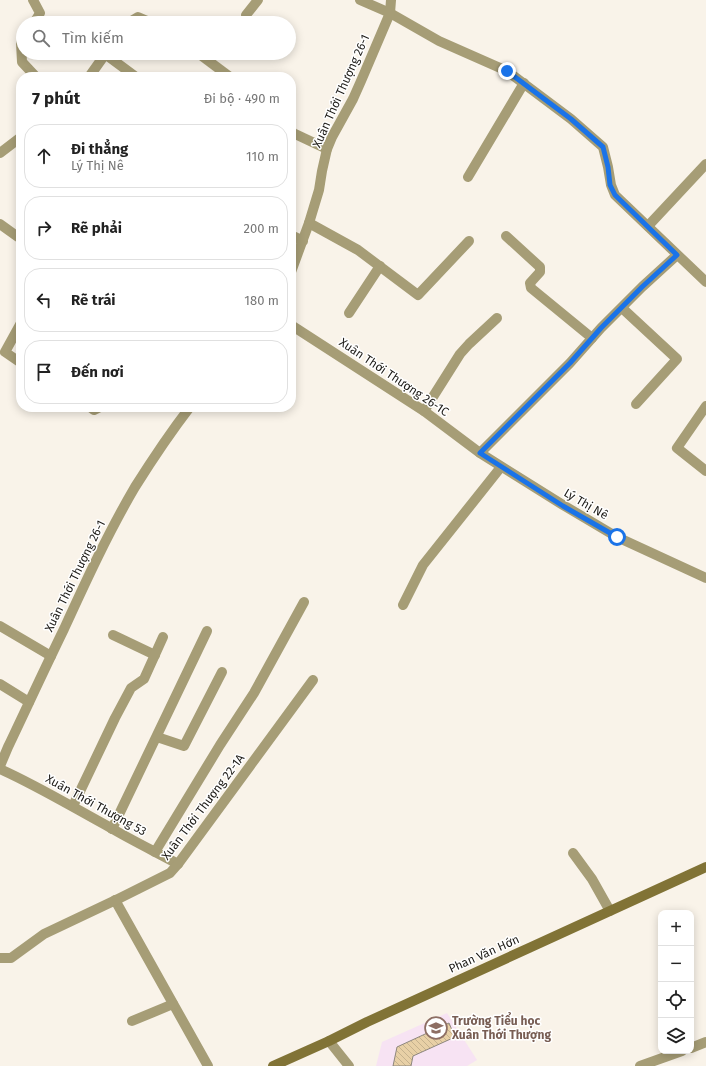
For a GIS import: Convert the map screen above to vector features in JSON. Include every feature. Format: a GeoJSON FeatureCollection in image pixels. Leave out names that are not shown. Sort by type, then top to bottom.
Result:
{"type":"FeatureCollection","features":[{"type":"Feature","properties":{"kind":"main road","name":"Phan Văn Hớn"},"geometry":{"type":"LineString","coordinates":[[273,1066],[706,867]]}},
{"type":"Feature","properties":{"kind":"street"},"geometry":{"type":"LineString","coordinates":[[32,0],[40,13],[38,16]]}},
{"type":"Feature","properties":{"kind":"street"},"geometry":{"type":"LineString","coordinates":[[246,15],[258,0]]}},
{"type":"Feature","properties":{"kind":"street"},"geometry":{"type":"LineString","coordinates":[[360,0],[390,14],[439,41],[507,71],[571,119],[603,147],[608,167],[610,185],[615,195],[706,282]]}},
{"type":"Feature","properties":{"kind":"street","name":"Xuân Thới Thượng 26-1"},"geometry":{"type":"LineString","coordinates":[[296,259],[309,223],[332,137],[353,99],[390,14],[391,0]]}},
{"type":"Feature","properties":{"kind":"street"},"geometry":{"type":"LineString","coordinates":[[22,60],[31,72]]}},
{"type":"Feature","properties":{"kind":"street"},"geometry":{"type":"LineString","coordinates":[[93,72],[102,60]]}},
{"type":"Feature","properties":{"kind":"street"},"geometry":{"type":"LineString","coordinates":[[114,60],[129,72]]}},
{"type":"Feature","properties":{"kind":"street"},"geometry":{"type":"LineString","coordinates":[[207,60],[223,72]]}},
{"type":"Feature","properties":{"kind":"street"},"geometry":{"type":"LineString","coordinates":[[468,177],[524,83]]}},
{"type":"Feature","properties":{"kind":"street"},"geometry":{"type":"LineString","coordinates":[[296,133],[328,149]]}},
{"type":"Feature","properties":{"kind":"street"},"geometry":{"type":"LineString","coordinates":[[0,153],[16,141]]}},
{"type":"Feature","properties":{"kind":"street"},"geometry":{"type":"LineString","coordinates":[[648,226],[706,164]]}},
{"type":"Feature","properties":{"kind":"street"},"geometry":{"type":"LineString","coordinates":[[309,223],[358,250],[418,294],[469,241]]}},
{"type":"Feature","properties":{"kind":"street"},"geometry":{"type":"LineString","coordinates":[[0,224],[16,236]]}},
{"type":"Feature","properties":{"kind":"street"},"geometry":{"type":"LineString","coordinates":[[506,236],[540,267],[540,272],[530,283],[531,288],[592,338]]}},
{"type":"Feature","properties":{"kind":"street"},"geometry":{"type":"LineString","coordinates":[[296,238],[303,241]]}},
{"type":"Feature","properties":{"kind":"street"},"geometry":{"type":"LineString","coordinates":[[480,453],[570,363],[592,338],[677,255]]}},
{"type":"Feature","properties":{"kind":"street"},"geometry":{"type":"LineString","coordinates":[[349,313],[380,266]]}},
{"type":"Feature","properties":{"kind":"street"},"geometry":{"type":"LineString","coordinates":[[622,308],[677,359],[636,404]]}},
{"type":"Feature","properties":{"kind":"street"},"geometry":{"type":"LineString","coordinates":[[424,411],[460,354],[497,318]]}},
{"type":"Feature","properties":{"kind":"street","name":"Xuân Thới Thượng 26-1C"},"geometry":{"type":"LineString","coordinates":[[296,328],[424,411],[480,453]]}},
{"type":"Feature","properties":{"kind":"street"},"geometry":{"type":"LineString","coordinates":[[16,332],[5,352],[16,360]]}},
{"type":"Feature","properties":{"kind":"street"},"geometry":{"type":"LineString","coordinates":[[706,406],[677,448],[706,471]]}},
{"type":"Feature","properties":{"kind":"street","name":"Xuân Thới Thượng 26-1"},"geometry":{"type":"LineString","coordinates":[[0,766],[90,573],[134,488],[171,432],[186,412]]}},
{"type":"Feature","properties":{"kind":"street","name":"Lý Thị Nê"},"geometry":{"type":"LineString","coordinates":[[480,453],[563,506],[617,537],[706,578]]}},
{"type":"Feature","properties":{"kind":"street"},"geometry":{"type":"LineString","coordinates":[[403,605],[423,565],[502,467]]}},
{"type":"Feature","properties":{"kind":"street"},"geometry":{"type":"LineString","coordinates":[[155,852],[220,745],[254,693],[304,602]]}},
{"type":"Feature","properties":{"kind":"street"},"geometry":{"type":"LineString","coordinates":[[0,626],[51,656]]}},
{"type":"Feature","properties":{"kind":"street"},"geometry":{"type":"LineString","coordinates":[[112,829],[208,631]]}},
{"type":"Feature","properties":{"kind":"street"},"geometry":{"type":"LineString","coordinates":[[113,635],[155,654]]}},
{"type":"Feature","properties":{"kind":"street"},"geometry":{"type":"LineString","coordinates":[[72,806],[131,688],[144,679],[163,637]]}},
{"type":"Feature","properties":{"kind":"street"},"geometry":{"type":"LineString","coordinates":[[157,737],[184,746],[222,672]]}},
{"type":"Feature","properties":{"kind":"street","name":"Xuân Thới Thượng 22-1A"},"geometry":{"type":"LineString","coordinates":[[0,958],[11,958],[44,934],[170,873],[313,680]]}},
{"type":"Feature","properties":{"kind":"street"},"geometry":{"type":"LineString","coordinates":[[0,684],[29,702]]}},
{"type":"Feature","properties":{"kind":"street","name":"Xuân Thới Thượng 53"},"geometry":{"type":"LineString","coordinates":[[0,769],[72,806],[178,864]]}},
{"type":"Feature","properties":{"kind":"street"},"geometry":{"type":"LineString","coordinates":[[573,853],[592,879],[610,911]]}},
{"type":"Feature","properties":{"kind":"street"},"geometry":{"type":"LineString","coordinates":[[115,900],[208,1066]]}},
{"type":"Feature","properties":{"kind":"street"},"geometry":{"type":"LineString","coordinates":[[132,1021],[173,1004]]}},
{"type":"Feature","properties":{"kind":"street"},"geometry":{"type":"LineString","coordinates":[[329,1041],[349,1066]]}},
{"type":"Feature","properties":{"kind":"street"},"geometry":{"type":"LineString","coordinates":[[694,1047],[706,1042]]}},
{"type":"Feature","properties":{"kind":"street"},"geometry":{"type":"LineString","coordinates":[[640,1066],[674,1054]]}},
{"type":"Feature","properties":{"kind":"shaded area","name":"Trường Tiểu học Xuân Thới Thượng"},"geometry":{"type":"Polygon","coordinates":[[[447,1013],[477,1060],[467,1066],[376,1066],[382,1042],[447,1013]]]}},
{"type":"Feature","properties":{"kind":"building"},"geometry":{"type":"Polygon","coordinates":[[[449,1023],[455,1037],[413,1056],[411,1066],[393,1066],[397,1047],[449,1023]]]}},
{"type":"Feature","properties":{"kind":"place","name":"Trường Tiểu học Xuân Thới Thượng"},"geometry":{"type":"Point","coordinates":[436,1028]}},
{"type":"Feature","properties":{"kind":"route"},"geometry":{"type":"LineString","coordinates":[[507,71],[571,119],[603,147],[608,167],[610,185],[615,195],[677,255],[601,328],[570,363],[480,453],[563,506],[617,537]]}}]}
